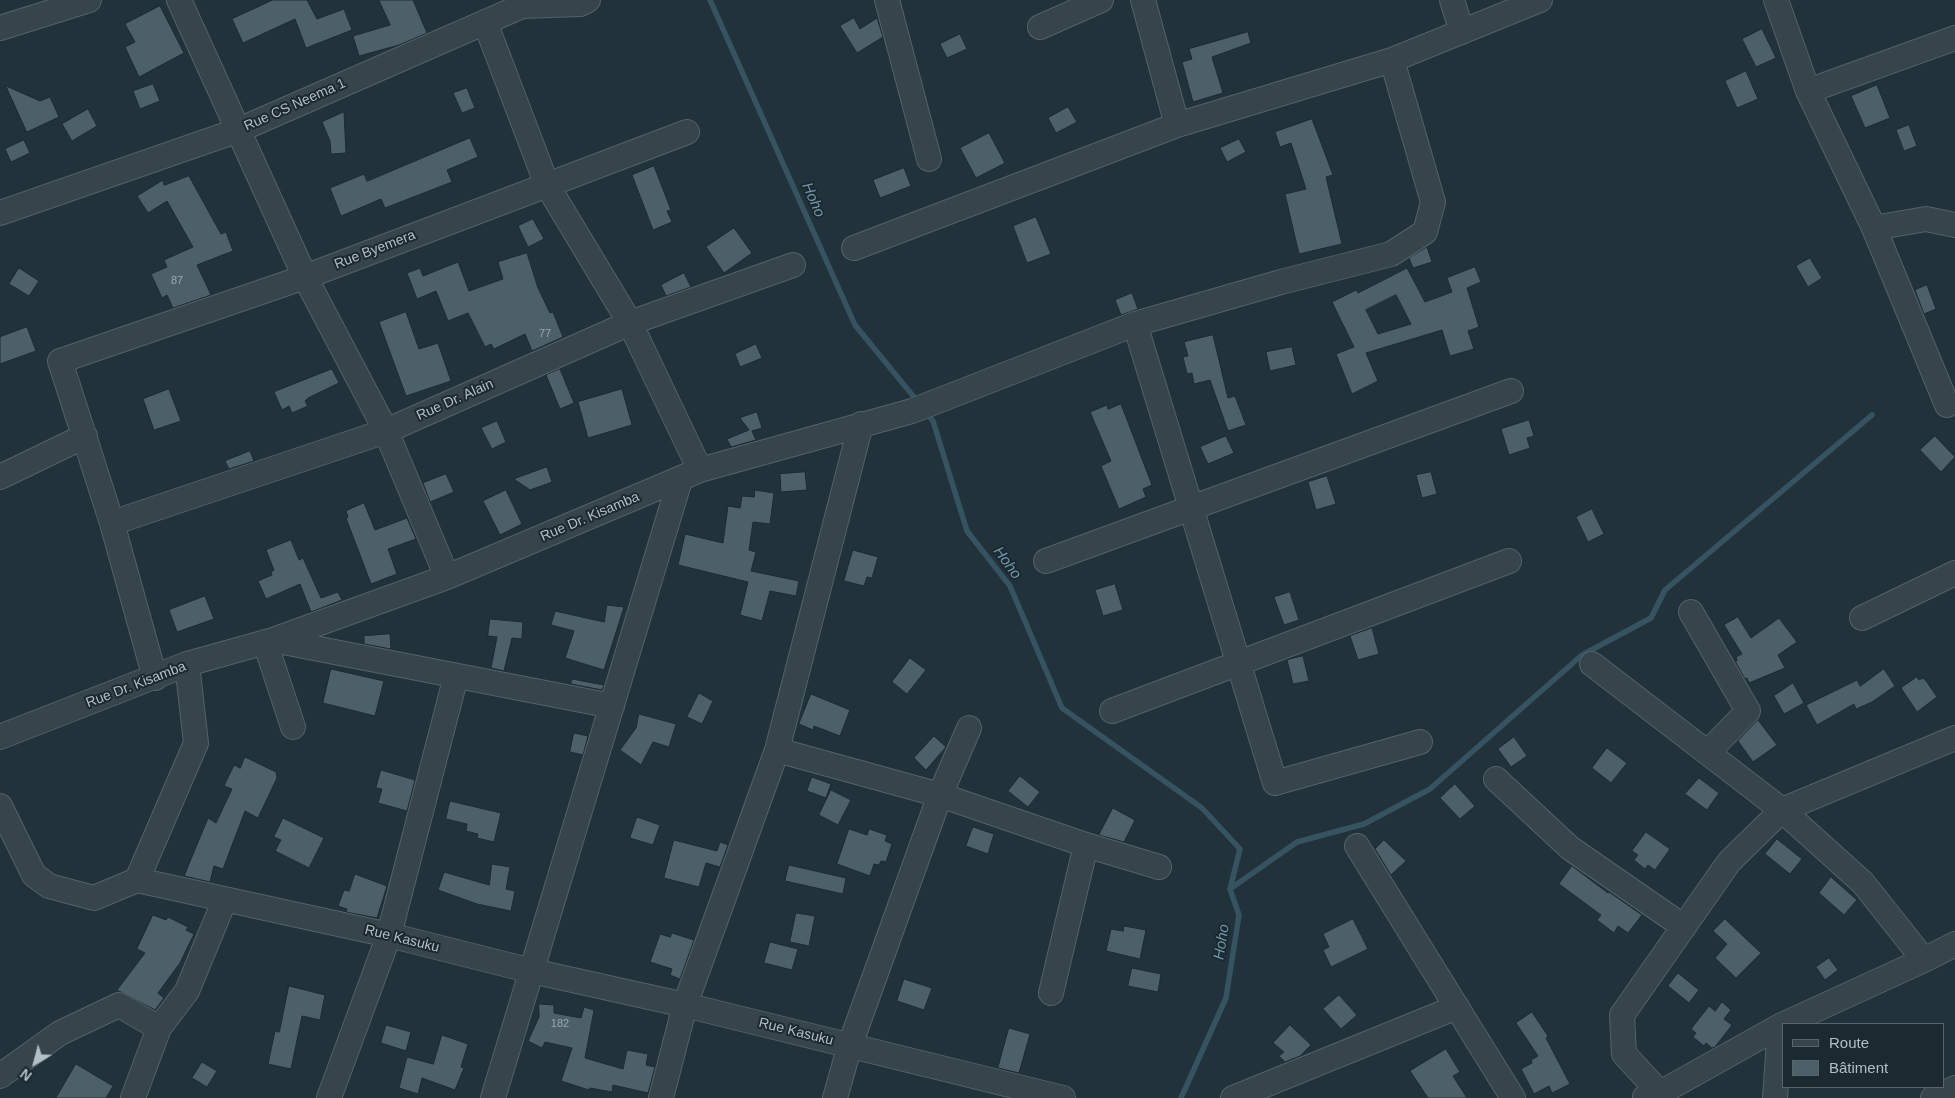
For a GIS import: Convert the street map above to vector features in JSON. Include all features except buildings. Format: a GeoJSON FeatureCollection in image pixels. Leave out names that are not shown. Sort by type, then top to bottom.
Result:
{"type":"FeatureCollection","features":[{"type":"Feature","properties":{"kind":"street"},"geometry":{"type":"LineString","coordinates":[[0,28],[89,0]]}},
{"type":"Feature","properties":{"kind":"street"},"geometry":{"type":"LineString","coordinates":[[179,0],[305,276],[386,431],[447,577]]}},
{"type":"Feature","properties":{"kind":"street","name":"Rue CS Neema 1"},"geometry":{"type":"LineString","coordinates":[[0,213],[239,130],[522,6],[580,4],[588,0]]}},
{"type":"Feature","properties":{"kind":"street"},"geometry":{"type":"LineString","coordinates":[[887,0],[929,159]]}},
{"type":"Feature","properties":{"kind":"street"},"geometry":{"type":"LineString","coordinates":[[1040,27],[1101,0]]}},
{"type":"Feature","properties":{"kind":"street"},"geometry":{"type":"LineString","coordinates":[[1143,0],[1176,125]]}},
{"type":"Feature","properties":{"kind":"street"},"geometry":{"type":"LineString","coordinates":[[1452,0],[1462,32]]}},
{"type":"Feature","properties":{"kind":"street"},"geometry":{"type":"LineString","coordinates":[[854,248],[1176,125],[1392,60],[1540,0]]}},
{"type":"Feature","properties":{"kind":"street"},"geometry":{"type":"LineString","coordinates":[[1776,0],[1808,91],[1874,228],[1947,405]]}},
{"type":"Feature","properties":{"kind":"street"},"geometry":{"type":"LineString","coordinates":[[485,22],[546,185],[630,323],[690,475],[612,706],[493,1098]]}},
{"type":"Feature","properties":{"kind":"street"},"geometry":{"type":"LineString","coordinates":[[1808,91],[1955,38]]}},
{"type":"Feature","properties":{"kind":"street","name":"Rue Dr. Kisamba"},"geometry":{"type":"LineString","coordinates":[[0,737],[187,664],[269,641],[447,577],[690,475],[861,424],[912,411],[1135,324],[1281,282],[1391,254],[1425,232],[1433,202],[1392,60]]}},
{"type":"Feature","properties":{"kind":"street","name":"Rue Byemera"},"geometry":{"type":"LineString","coordinates":[[85,436],[60,361],[305,276],[687,132]]}},
{"type":"Feature","properties":{"kind":"street"},"geometry":{"type":"LineString","coordinates":[[1874,228],[1926,219],[1955,226]]}},
{"type":"Feature","properties":{"kind":"street","name":"Rue Dr. Alain"},"geometry":{"type":"LineString","coordinates":[[112,523],[386,431],[630,323],[793,265]]}},
{"type":"Feature","properties":{"kind":"street"},"geometry":{"type":"LineString","coordinates":[[1135,324],[1274,783],[1420,742]]}},
{"type":"Feature","properties":{"kind":"street"},"geometry":{"type":"LineString","coordinates":[[1046,561],[1511,391]]}},
{"type":"Feature","properties":{"kind":"street"},"geometry":{"type":"LineString","coordinates":[[661,1098],[684,1006],[777,750],[861,424]]}},
{"type":"Feature","properties":{"kind":"street"},"geometry":{"type":"LineString","coordinates":[[0,477],[85,436],[112,523],[154,678]]}},
{"type":"Feature","properties":{"kind":"street"},"geometry":{"type":"LineString","coordinates":[[1112,710],[1238,665],[1509,561]]}},
{"type":"Feature","properties":{"kind":"street"},"geometry":{"type":"LineString","coordinates":[[1862,618],[1955,573]]}},
{"type":"Feature","properties":{"kind":"street"},"geometry":{"type":"LineString","coordinates":[[1691,612],[1748,710],[1708,752]]}},
{"type":"Feature","properties":{"kind":"street"},"geometry":{"type":"LineString","coordinates":[[269,641],[293,727]]}},
{"type":"Feature","properties":{"kind":"street","name":"Rue Dr. Kisamba"},"geometry":{"type":"LineString","coordinates":[[269,641],[612,706]]}},
{"type":"Feature","properties":{"kind":"street"},"geometry":{"type":"LineString","coordinates":[[0,806],[34,875],[49,886],[94,898],[136,880],[196,743],[187,664]]}},
{"type":"Feature","properties":{"kind":"street"},"geometry":{"type":"LineString","coordinates":[[1592,664],[1782,810],[1863,883],[1924,960]]}},
{"type":"Feature","properties":{"kind":"street"},"geometry":{"type":"LineString","coordinates":[[329,1098],[389,935],[456,676]]}},
{"type":"Feature","properties":{"kind":"street"},"geometry":{"type":"LineString","coordinates":[[850,1045],[940,795],[969,728]]}},
{"type":"Feature","properties":{"kind":"street"},"geometry":{"type":"LineString","coordinates":[[1780,1026],[1652,1095],[1624,1054],[1622,1016],[1729,862],[1782,810],[1955,738]]}},
{"type":"Feature","properties":{"kind":"street"},"geometry":{"type":"LineString","coordinates":[[777,750],[940,795],[1086,845],[1159,867]]}},
{"type":"Feature","properties":{"kind":"street"},"geometry":{"type":"LineString","coordinates":[[1496,779],[1570,848],[1684,927]]}},
{"type":"Feature","properties":{"kind":"street"},"geometry":{"type":"LineString","coordinates":[[1051,993],[1086,845]]}},
{"type":"Feature","properties":{"kind":"street"},"geometry":{"type":"LineString","coordinates":[[1357,846],[1513,1098]]}},
{"type":"Feature","properties":{"kind":"street","name":"Rue Kasuku"},"geometry":{"type":"LineString","coordinates":[[136,880],[389,935],[532,972],[850,1045],[1063,1098]]}},
{"type":"Feature","properties":{"kind":"street"},"geometry":{"type":"LineString","coordinates":[[133,1098],[159,1028],[187,991],[225,898]]}},
{"type":"Feature","properties":{"kind":"street"},"geometry":{"type":"LineString","coordinates":[[1787,1023],[1955,944]]}},
{"type":"Feature","properties":{"kind":"street"},"geometry":{"type":"LineString","coordinates":[[0,1076],[60,1033],[119,1005],[159,1028]]}},
{"type":"Feature","properties":{"kind":"street"},"geometry":{"type":"LineString","coordinates":[[1233,1098],[1457,1007]]}},
{"type":"Feature","properties":{"kind":"street"},"geometry":{"type":"LineString","coordinates":[[1775,1098],[1780,1026]]}},
{"type":"Feature","properties":{"kind":"street","name":"Rue Kasuku"},"geometry":{"type":"LineString","coordinates":[[835,1098],[850,1045]]}},
{"type":"Feature","properties":{"kind":"street"},"geometry":{"type":"LineString","coordinates":[[1933,1098],[1955,1088]]}},
{"type":"Feature","properties":{"kind":"waterway","name":"Hoho"},"geometry":{"type":"LineString","coordinates":[[710,0],[855,325],[918,402]]}},
{"type":"Feature","properties":{"kind":"waterway","name":"Hoho"},"geometry":{"type":"LineString","coordinates":[[925,411],[933,421],[967,531],[1010,586],[1062,708],[1202,808],[1240,849],[1230,889],[1239,915],[1226,998],[1181,1098]]}},
{"type":"Feature","properties":{"kind":"waterway"},"geometry":{"type":"LineString","coordinates":[[1230,889],[1297,842],[1364,824],[1430,789],[1582,655],[1651,618],[1665,590],[1872,415]]}}]}
